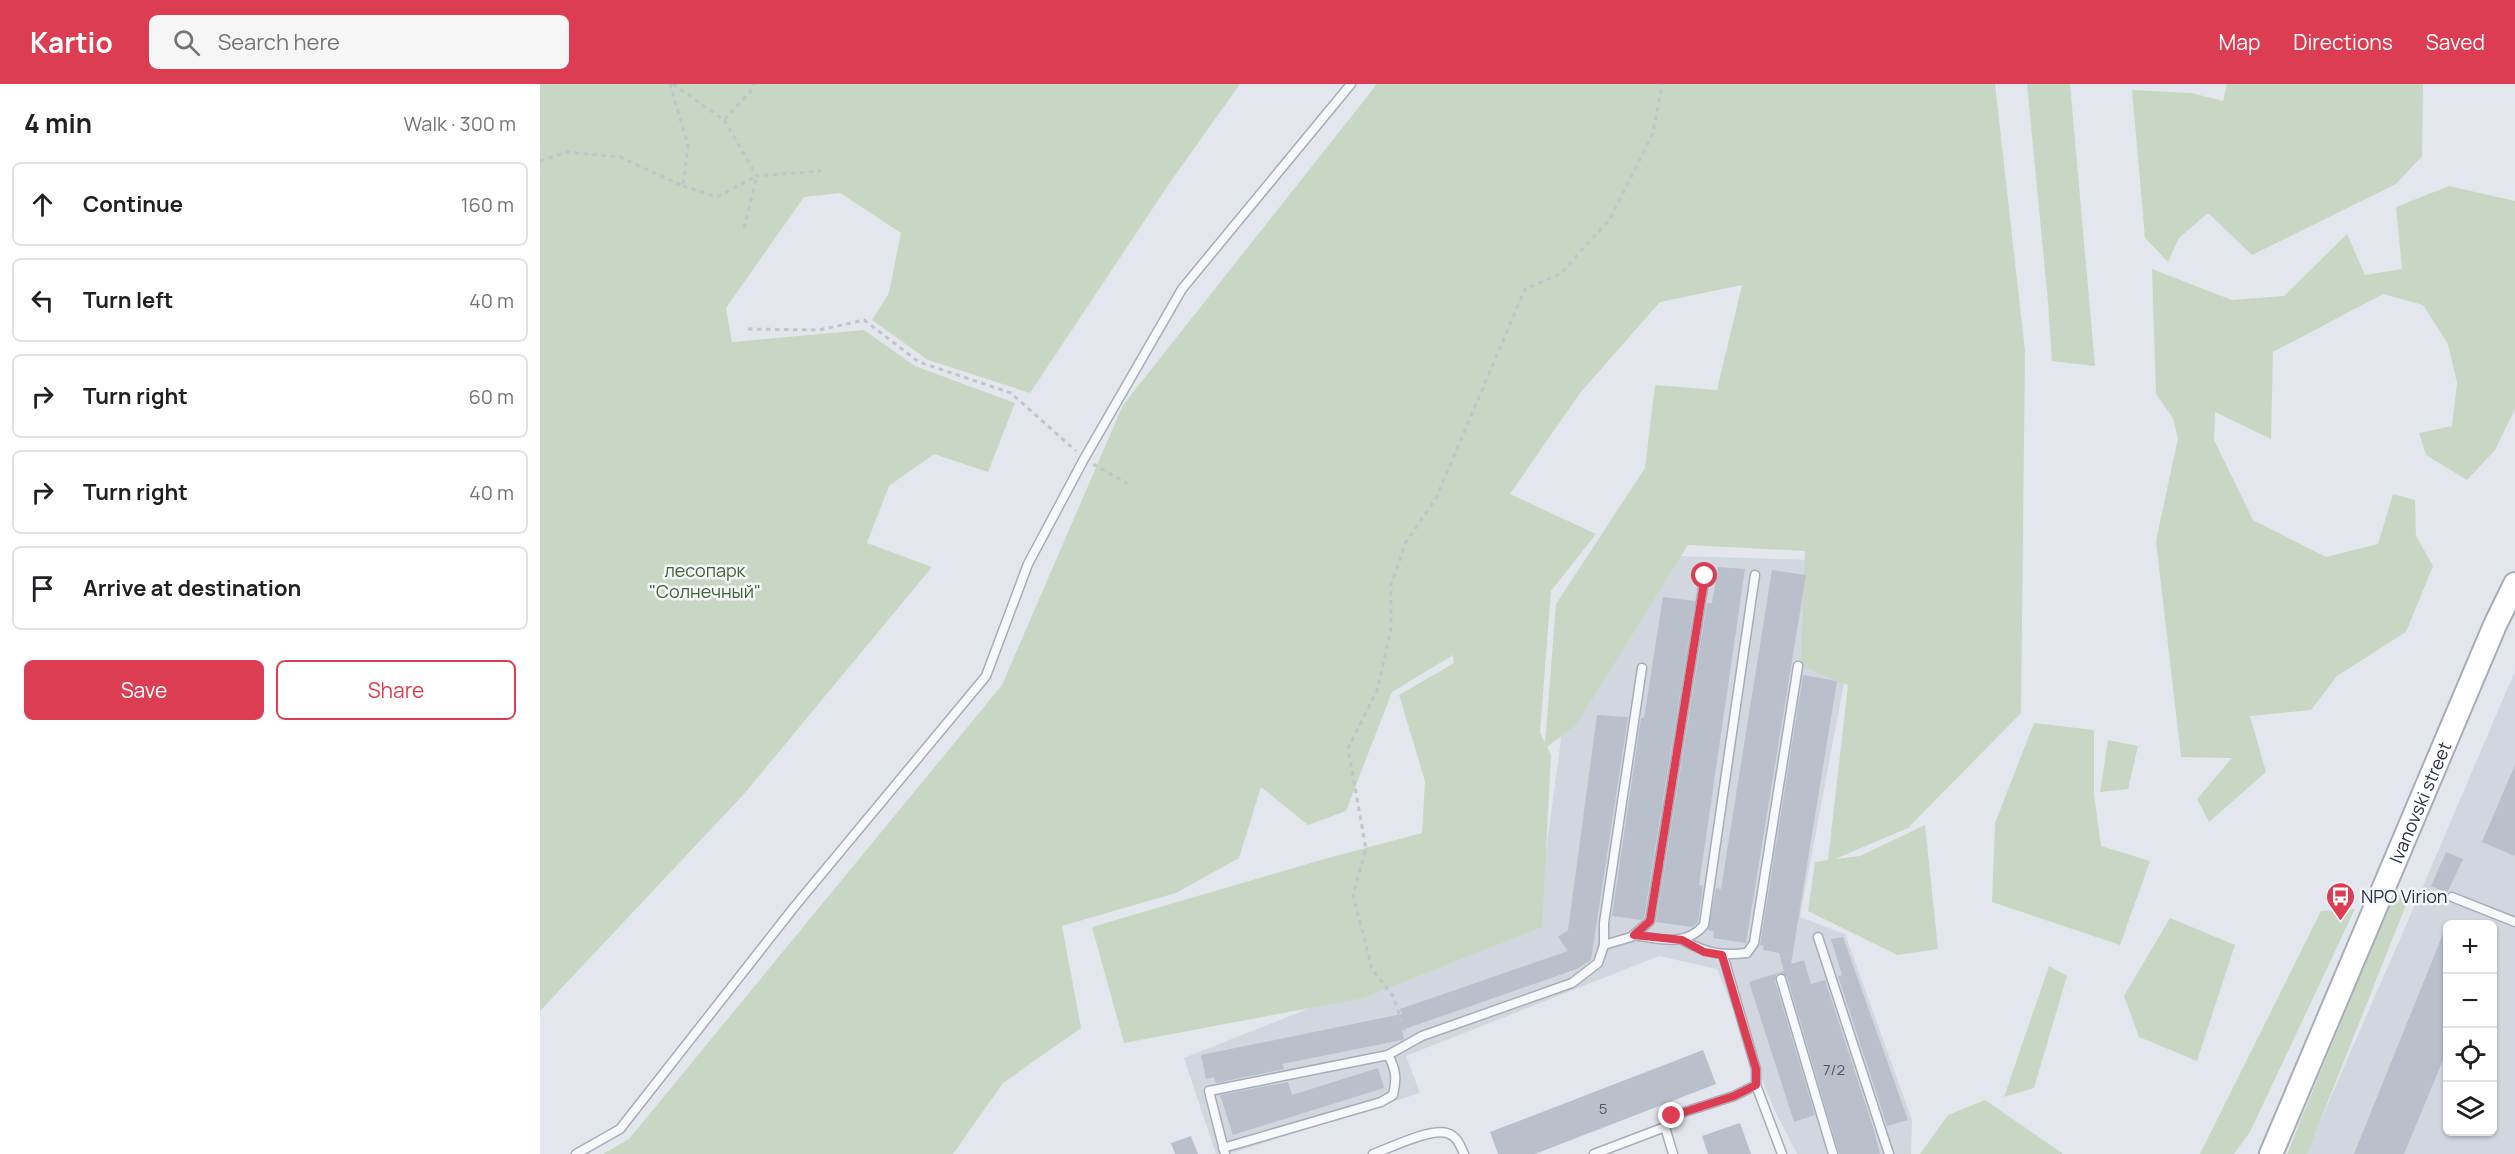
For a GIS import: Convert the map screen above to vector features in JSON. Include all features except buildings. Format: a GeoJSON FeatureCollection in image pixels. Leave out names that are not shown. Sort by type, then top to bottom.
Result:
{"type":"FeatureCollection","features":[{"type":"Feature","properties":{"kind":"main road","name":"Ivanovski street"},"geometry":{"type":"LineString","coordinates":[[2271,1154],[2515,584]]}},
{"type":"Feature","properties":{"kind":"lane"},"geometry":{"type":"LineString","coordinates":[[576,1154],[620,1129],[795,906],[986,676],[1028,564],[1084,459],[1182,289],[1351,84]]}},
{"type":"Feature","properties":{"kind":"lane"},"geometry":{"type":"LineString","coordinates":[[1682,940],[1697,933],[1704,925],[1755,575]]}},
{"type":"Feature","properties":{"kind":"lane"},"geometry":{"type":"LineString","coordinates":[[1604,945],[1634,935],[1650,921],[1705,576]]}},
{"type":"Feature","properties":{"kind":"lane"},"geometry":{"type":"LineString","coordinates":[[1634,935],[1682,940],[1704,952],[1722,955],[1747,953],[1754,943],[1798,666]]}},
{"type":"Feature","properties":{"kind":"lane"},"geometry":{"type":"LineString","coordinates":[[1388,1055],[1395,1067],[1396,1081],[1393,1095],[1382,1102],[1224,1151],[1209,1091],[1388,1055],[1422,1036],[1572,983],[1598,963],[1604,945],[1604,923],[1642,668]]}},
{"type":"Feature","properties":{"kind":"lane"},"geometry":{"type":"LineString","coordinates":[[2452,897],[2515,922]]}},
{"type":"Feature","properties":{"kind":"lane"},"geometry":{"type":"LineString","coordinates":[[1818,937],[1888,1154]]}},
{"type":"Feature","properties":{"kind":"lane"},"geometry":{"type":"LineString","coordinates":[[1722,955],[1756,1069],[1756,1085],[1782,1154]]}},
{"type":"Feature","properties":{"kind":"lane"},"geometry":{"type":"LineString","coordinates":[[1781,979],[1833,1154]]}},
{"type":"Feature","properties":{"kind":"lane"},"geometry":{"type":"LineString","coordinates":[[1594,1154],[1665,1127],[1672,1116],[1734,1096],[1756,1085]]}},
{"type":"Feature","properties":{"kind":"lane"},"geometry":{"type":"LineString","coordinates":[[1665,1127],[1673,1154]]}},
{"type":"Feature","properties":{"kind":"lane"},"geometry":{"type":"LineString","coordinates":[[1373,1154],[1424,1135],[1445,1132],[1458,1139],[1464,1154]]}},
{"type":"Feature","properties":{"kind":"path"},"geometry":{"type":"LineString","coordinates":[[671,84],[724,120],[756,176],[744,228]]}},
{"type":"Feature","properties":{"kind":"path"},"geometry":{"type":"LineString","coordinates":[[671,84],[688,145],[683,186]]}},
{"type":"Feature","properties":{"kind":"path"},"geometry":{"type":"LineString","coordinates":[[724,120],[750,92],[754,84]]}},
{"type":"Feature","properties":{"kind":"path"},"geometry":{"type":"LineString","coordinates":[[1408,1041],[1393,996],[1372,969],[1353,895],[1366,849],[1348,748],[1378,688],[1391,628],[1391,585],[1406,542],[1436,498],[1525,289],[1560,274],[1610,219],[1653,133],[1662,84]]}},
{"type":"Feature","properties":{"kind":"path"},"geometry":{"type":"LineString","coordinates":[[540,161],[567,152],[620,157],[683,186],[717,197],[756,176],[821,171]]}},
{"type":"Feature","properties":{"kind":"path"},"geometry":{"type":"LineString","coordinates":[[748,329],[819,330],[864,320],[919,362],[1011,393],[1084,459],[1130,485]]}},
{"type":"Feature","properties":{"kind":"shaded area"},"geometry":{"type":"Polygon","coordinates":[[[1680,556],[1813,560],[1845,678],[1800,917],[1845,934],[1912,1120],[1911,1154],[1797,1154],[1775,1111],[1717,969],[1659,956],[1406,1056],[1420,1093],[1229,1154],[1216,1154],[1184,1058],[1537,918],[1564,717],[1680,556]]]}},
{"type":"Feature","properties":{"kind":"shaded area"},"geometry":{"type":"Polygon","coordinates":[[[2515,671],[2515,1154],[2306,1154],[2424,884],[2515,671]]]}},
{"type":"Feature","properties":{"kind":"green space","name":"лесопарк \"Солнечный\""},"geometry":{"type":"Polygon","coordinates":[[[540,84],[1240,84],[1171,181],[1030,393],[928,360],[872,320],[889,293],[901,233],[840,193],[804,197],[726,308],[732,342],[864,330],[915,366],[1015,403],[988,472],[934,454],[889,486],[867,543],[932,567],[744,794],[540,1011],[540,84]]]}},
{"type":"Feature","properties":{"kind":"green space"},"geometry":{"type":"Polygon","coordinates":[[[1377,84],[1995,84],[2025,351],[2021,713],[1908,828],[1835,859],[1860,856],[1925,825],[1938,949],[1897,955],[1808,911],[1815,862],[1828,860],[1848,685],[1801,666],[1805,551],[1688,545],[1576,725],[1547,747],[1551,755],[1542,927],[1363,998],[1124,1043],[1092,927],[1422,833],[1425,781],[1399,695],[1454,663],[1453,655],[1392,692],[1346,811],[1308,825],[1261,787],[1239,858],[1176,893],[1062,926],[1081,1028],[1003,1083],[953,1154],[603,1154],[629,1139],[1002,685],[1123,405],[1377,84]],[[1742,285],[1660,302],[1580,393],[1510,494],[1596,534],[1551,591],[1540,732],[1545,743],[1556,604],[1645,468],[1655,385],[1717,390],[1742,285]]]}},
{"type":"Feature","properties":{"kind":"green space"},"geometry":{"type":"Polygon","coordinates":[[[2027,84],[2070,84],[2095,366],[2052,361],[2027,84]]]}},
{"type":"Feature","properties":{"kind":"green space"},"geometry":{"type":"Polygon","coordinates":[[[2227,84],[2423,84],[2422,156],[2396,184],[2252,255],[2208,213],[2179,238],[2168,262],[2145,238],[2132,90],[2191,93],[2223,101],[2227,84]]]}},
{"type":"Feature","properties":{"kind":"green space"},"geometry":{"type":"Polygon","coordinates":[[[2449,186],[2515,201],[2515,409],[2495,450],[2467,480],[2426,455],[2419,433],[2452,426],[2457,383],[2448,344],[2423,305],[2383,294],[2273,352],[2271,439],[2215,412],[2214,440],[2253,520],[2326,557],[2378,544],[2393,494],[2415,500],[2416,536],[2433,566],[2406,632],[2337,676],[2311,710],[2250,716],[2266,772],[2209,822],[2197,799],[2232,758],[2181,757],[2156,541],[2178,438],[2173,418],[2156,394],[2152,269],[2232,300],[2284,296],[2347,234],[2365,275],[2402,269],[2396,207],[2449,186]]]}},
{"type":"Feature","properties":{"kind":"green space"},"geometry":{"type":"Polygon","coordinates":[[[2034,723],[2094,730],[2094,795],[2101,846],[2150,861],[2120,945],[1992,902],[1995,823],[2034,723]]]}},
{"type":"Feature","properties":{"kind":"green space"},"geometry":{"type":"Polygon","coordinates":[[[2108,740],[2138,746],[2128,789],[2100,792],[2108,740]]]}},
{"type":"Feature","properties":{"kind":"green space"},"geometry":{"type":"Polygon","coordinates":[[[2395,890],[2410,895],[2307,1154],[2287,1154],[2395,890]]]}},
{"type":"Feature","properties":{"kind":"green space"},"geometry":{"type":"Polygon","coordinates":[[[2355,909],[2250,1132],[2234,1154],[2200,1154],[2321,911],[2355,909]]]}},
{"type":"Feature","properties":{"kind":"green space"},"geometry":{"type":"Polygon","coordinates":[[[2170,918],[2235,945],[2197,1061],[2139,1037],[2124,996],[2170,918]]]}},
{"type":"Feature","properties":{"kind":"green space"},"geometry":{"type":"Polygon","coordinates":[[[2049,966],[2067,976],[2034,1088],[2004,1097],[2049,966]]]}},
{"type":"Feature","properties":{"kind":"green space"},"geometry":{"type":"Polygon","coordinates":[[[1985,1100],[2062,1154],[1920,1154],[1948,1115],[1985,1100]]]}},
{"type":"Feature","properties":{"kind":"place","name":"NPO Virion"},"geometry":{"type":"Point","coordinates":[2340,922]}},
{"type":"Feature","properties":{"kind":"route"},"geometry":{"type":"LineString","coordinates":[[1672,1116],[1734,1096],[1756,1085],[1756,1069],[1722,955],[1704,952],[1682,940],[1634,935],[1650,921],[1705,576]]}}]}
